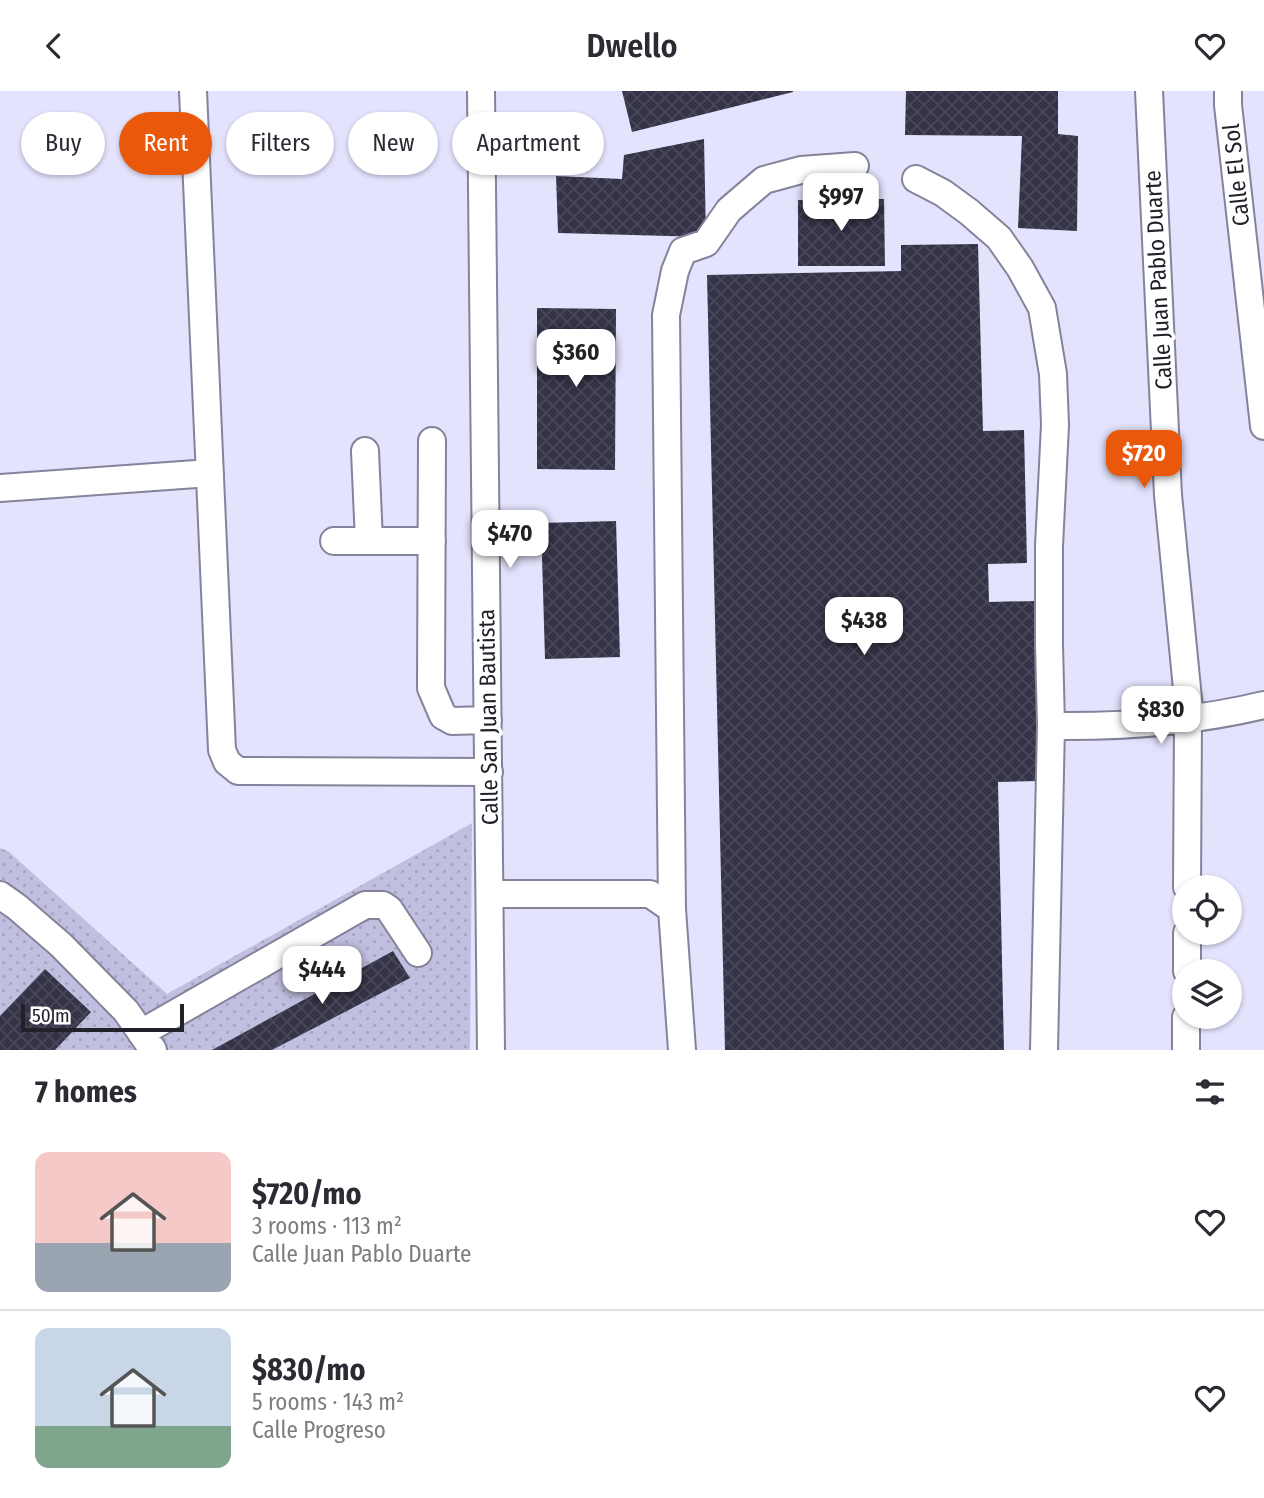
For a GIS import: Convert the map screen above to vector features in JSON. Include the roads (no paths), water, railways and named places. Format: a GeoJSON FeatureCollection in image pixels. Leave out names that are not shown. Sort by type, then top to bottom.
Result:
{"type":"FeatureCollection","features":[{"type":"Feature","properties":{"kind":"street"},"geometry":{"type":"LineString","coordinates":[[193,91],[222,750],[226,762],[238,771],[489,772]]}},
{"type":"Feature","properties":{"kind":"street","name":"Calle San Juan Bautista"},"geometry":{"type":"LineString","coordinates":[[481,91],[491,1050]]}},
{"type":"Feature","properties":{"kind":"street","name":"Calle Juan Pablo Duarte"},"geometry":{"type":"LineString","coordinates":[[1149,91],[1168,495],[1190,719],[1187,875]]}},
{"type":"Feature","properties":{"kind":"street","name":"Calle El Sol"},"geometry":{"type":"LineString","coordinates":[[1228,91],[1264,426]]}},
{"type":"Feature","properties":{"kind":"street"},"geometry":{"type":"LineString","coordinates":[[682,1050],[672,909],[666,314],[675,271],[683,251],[706,243],[729,210],[764,180],[801,170],[855,166]]}},
{"type":"Feature","properties":{"kind":"street"},"geometry":{"type":"LineString","coordinates":[[916,179],[943,193],[999,238],[1042,307],[1053,374],[1055,425],[1049,546],[1051,726],[1044,1050]]}},
{"type":"Feature","properties":{"kind":"street"},"geometry":{"type":"LineString","coordinates":[[432,441],[431,688],[443,716],[452,720],[488,720]]}},
{"type":"Feature","properties":{"kind":"street"},"geometry":{"type":"LineString","coordinates":[[365,451],[369,541]]}},
{"type":"Feature","properties":{"kind":"street"},"geometry":{"type":"LineString","coordinates":[[0,488],[210,473]]}},
{"type":"Feature","properties":{"kind":"street"},"geometry":{"type":"LineString","coordinates":[[334,541],[432,541]]}},
{"type":"Feature","properties":{"kind":"street"},"geometry":{"type":"LineString","coordinates":[[1051,726],[1132,725],[1188,720],[1264,705]]}},
{"type":"Feature","properties":{"kind":"street"},"geometry":{"type":"LineString","coordinates":[[490,894],[650,894],[672,909]]}},
{"type":"Feature","properties":{"kind":"street"},"geometry":{"type":"LineString","coordinates":[[0,895],[61,944],[126,1011],[147,1041],[365,905],[383,905],[389,909],[418,953]]}},
{"type":"Feature","properties":{"kind":"street"},"geometry":{"type":"LineString","coordinates":[[1186,1029],[1186,1050]]}}]}
